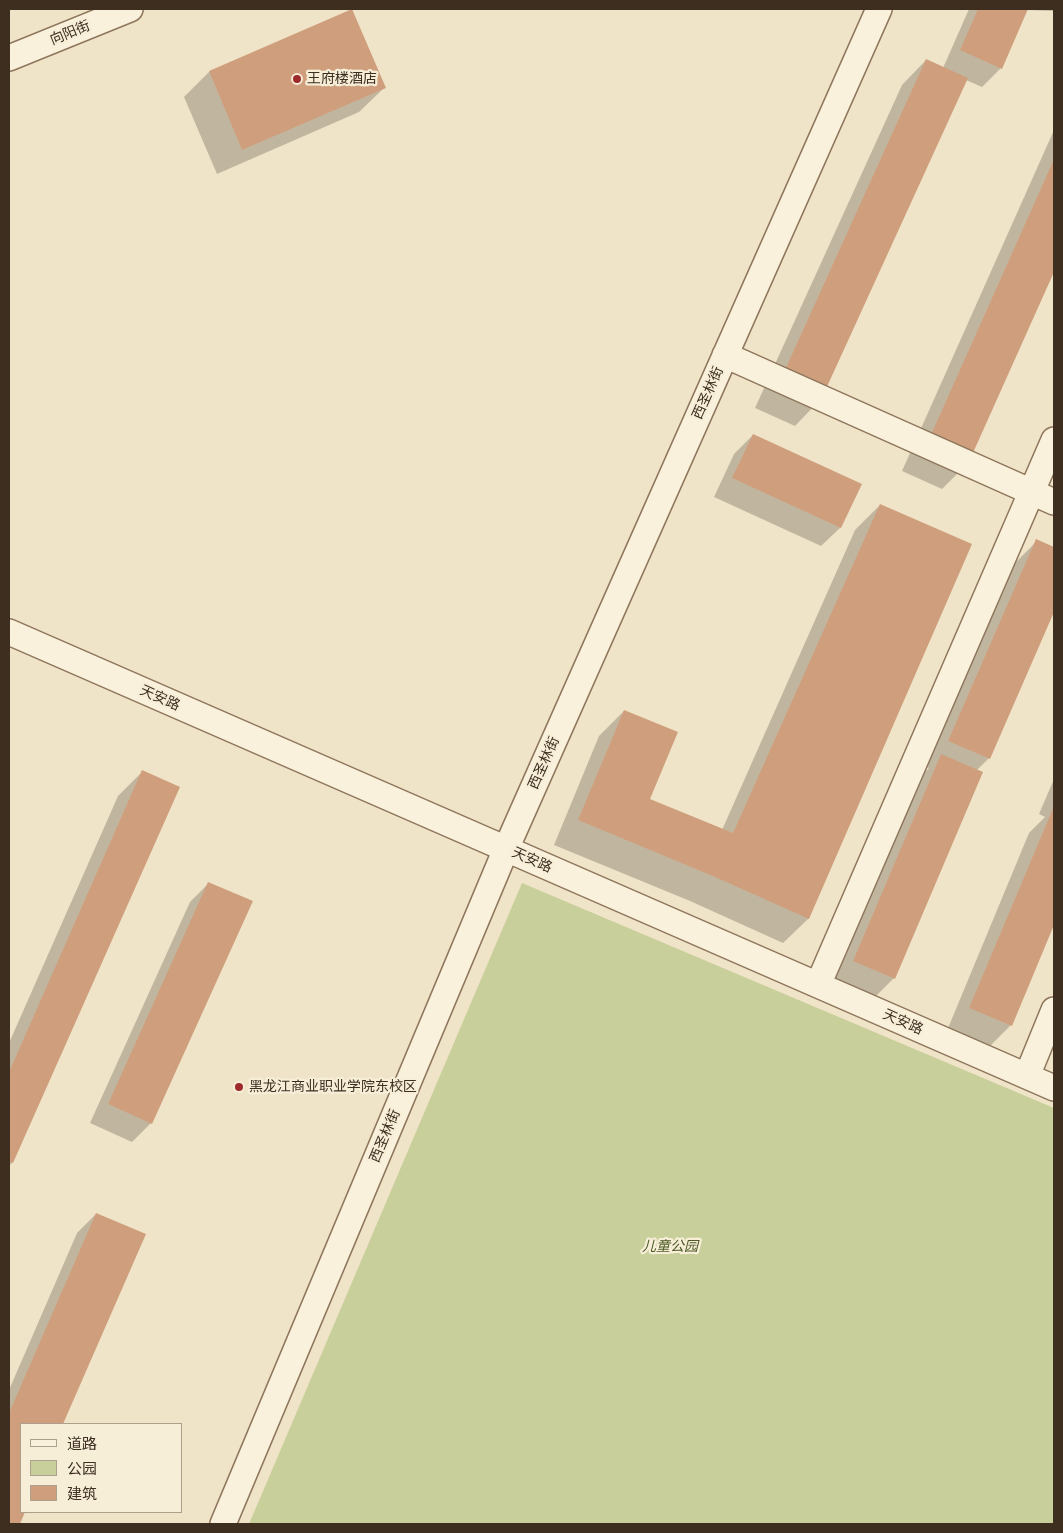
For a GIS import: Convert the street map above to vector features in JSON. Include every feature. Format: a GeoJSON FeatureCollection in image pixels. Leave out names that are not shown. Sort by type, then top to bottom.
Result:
{"type":"FeatureCollection","features":[{"type":"Feature","properties":{"kind":"street","name":"向阳街"},"geometry":{"type":"LineString","coordinates":[[9,58],[130,9]]}},
{"type":"Feature","properties":{"kind":"street","name":"西圣林街"},"geometry":{"type":"LineString","coordinates":[[223,1524],[506,849],[879,9]]}},
{"type":"Feature","properties":{"kind":"street"},"geometry":{"type":"LineString","coordinates":[[725,355],[1054,502]]}},
{"type":"Feature","properties":{"kind":"street"},"geometry":{"type":"LineString","coordinates":[[818,985],[1054,440]]}},
{"type":"Feature","properties":{"kind":"street","name":"天安路"},"geometry":{"type":"LineString","coordinates":[[9,632],[1054,1088]]}},
{"type":"Feature","properties":{"kind":"street"},"geometry":{"type":"LineString","coordinates":[[1027,1076],[1054,1010]]}},
{"type":"Feature","properties":{"kind":"green space","name":"儿童公园"},"geometry":{"type":"Polygon","coordinates":[[[522,883],[1054,1108],[1054,1524],[249,1524],[522,883]]]}},
{"type":"Feature","properties":{"kind":"building","name":"王府楼酒店"},"geometry":{"type":"Polygon","coordinates":[[[352,9],[386,88],[242,150],[209,71],[352,9]]]}},
{"type":"Feature","properties":{"kind":"building"},"geometry":{"type":"Polygon","coordinates":[[[978,9],[1028,9],[1002,69],[960,50],[978,9]]]}},
{"type":"Feature","properties":{"kind":"building"},"geometry":{"type":"Polygon","coordinates":[[[926,59],[968,78],[820,402],[779,383],[926,59]]]}},
{"type":"Feature","properties":{"kind":"building"},"geometry":{"type":"Polygon","coordinates":[[[1054,159],[1054,272],[968,464],[926,446],[1054,159]]]}},
{"type":"Feature","properties":{"kind":"building"},"geometry":{"type":"Polygon","coordinates":[[[753,434],[862,484],[841,528],[732,478],[753,434]]]}},
{"type":"Feature","properties":{"kind":"building"},"geometry":{"type":"Polygon","coordinates":[[[880,504],[972,544],[809,919],[715,877],[578,820],[624,710],[678,732],[650,799],[733,833],[880,504]]]}},
{"type":"Feature","properties":{"kind":"building"},"geometry":{"type":"Polygon","coordinates":[[[1036,539],[1054,547],[1054,612],[990,759],[948,741],[1036,539]]]}},
{"type":"Feature","properties":{"kind":"building"},"geometry":{"type":"Polygon","coordinates":[[[941,754],[983,772],[895,979],[853,961],[941,754]]]}},
{"type":"Feature","properties":{"kind":"building"},"geometry":{"type":"Polygon","coordinates":[[[142,770],[180,787],[13,1163],[9,1161],[9,1072],[142,770]]]}},
{"type":"Feature","properties":{"kind":"building"},"geometry":{"type":"Polygon","coordinates":[[[1054,806],[1054,925],[1012,1026],[969,1008],[1054,806]]]}},
{"type":"Feature","properties":{"kind":"building"},"geometry":{"type":"Polygon","coordinates":[[[208,882],[253,901],[152,1124],[108,1104],[208,882]]]}},
{"type":"Feature","properties":{"kind":"building"},"geometry":{"type":"Polygon","coordinates":[[[96,1213],[146,1234],[63,1423],[20,1423],[20,1513],[25,1513],[20,1524],[9,1524],[9,1413],[96,1213]]]}},
{"type":"Feature","properties":{"kind":"place","name":"王府楼酒店"},"geometry":{"type":"Point","coordinates":[297,79]}},
{"type":"Feature","properties":{"kind":"place","name":"黑龙江商业职业学院东校区"},"geometry":{"type":"Point","coordinates":[239,1087]}}]}
